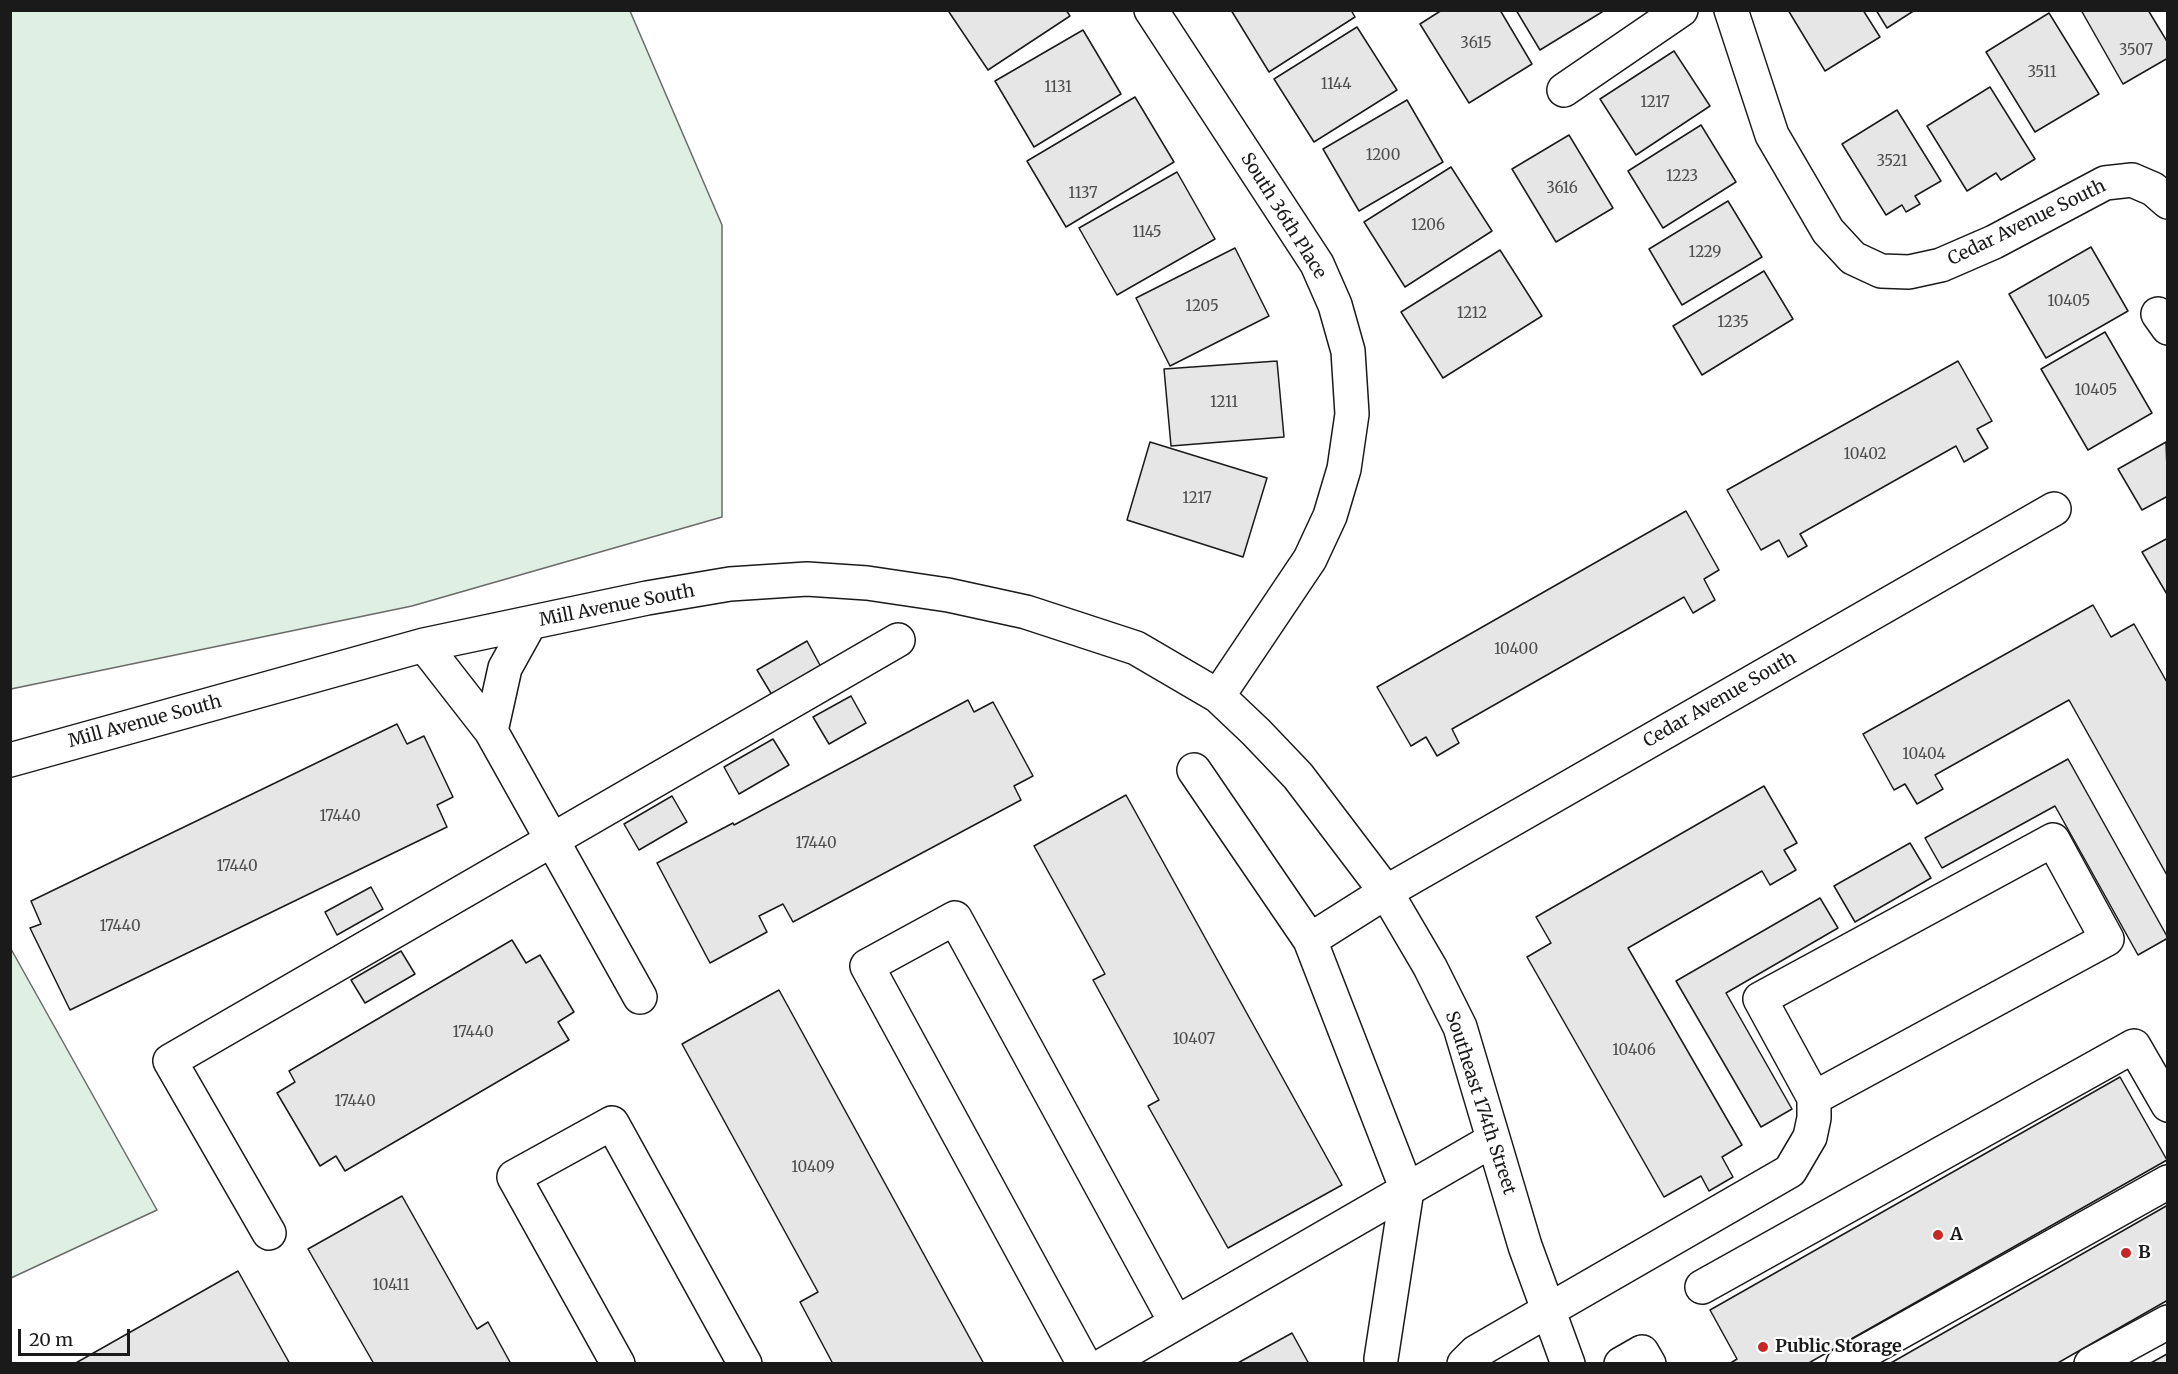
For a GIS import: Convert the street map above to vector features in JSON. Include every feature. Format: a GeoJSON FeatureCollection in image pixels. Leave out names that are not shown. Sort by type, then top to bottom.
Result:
{"type":"FeatureCollection","features":[{"type":"Feature","properties":{"kind":"street","name":"South 36th Place"},"geometry":{"type":"LineString","coordinates":[[1151,10],[1317,264],[1335,305],[1348,351],[1352,414],[1344,469],[1330,516],[1310,559],[1218,696]]}},
{"type":"Feature","properties":{"kind":"street"},"geometry":{"type":"LineString","coordinates":[[1564,90],[1681,10]]}},
{"type":"Feature","properties":{"kind":"street","name":"Cedar Avenue South"},"geometry":{"type":"LineString","coordinates":[[1731,10],[1772,135],[1828,231],[1853,258],[1881,271],[1909,272],[1941,265],[1994,242],[2105,183],[2132,180],[2153,189],[2168,202]]}},
{"type":"Feature","properties":{"kind":"street","name":"Cedar Avenue South"},"geometry":{"type":"LineString","coordinates":[[1310,940],[1386,892],[2054,509]]}},
{"type":"Feature","properties":{"kind":"street","name":"Mill Avenue South"},"geometry":{"type":"LineString","coordinates":[[10,760],[424,645],[647,598],[730,584],[807,579],[867,583],[948,595],[1026,612],[1136,648],[1218,696]]}},
{"type":"Feature","properties":{"kind":"street"},"geometry":{"type":"LineString","coordinates":[[491,731],[505,669],[530,623]]}},
{"type":"Feature","properties":{"kind":"street"},"geometry":{"type":"LineString","coordinates":[[269,1233],[170,1061],[898,640]]}},
{"type":"Feature","properties":{"kind":"street"},"geometry":{"type":"LineString","coordinates":[[424,645],[491,731],[640,997]]}},
{"type":"Feature","properties":{"kind":"street","name":"Southeast 174th Street"},"geometry":{"type":"LineString","coordinates":[[1218,696],[1298,776],[1386,892],[1430,967],[1460,1027],[1525,1246],[1568,1364]]}},
{"type":"Feature","properties":{"kind":"street"},"geometry":{"type":"LineString","coordinates":[[1194,770],[1310,940],[1407,1190],[1381,1359]]}},
{"type":"Feature","properties":{"kind":"street"},"geometry":{"type":"LineString","coordinates":[[1464,1364],[1476,1352],[1791,1171],[1810,1137],[1814,1118],[1814,1098],[1760,999],[2053,840],[2107,939],[1814,1098]]}},
{"type":"Feature","properties":{"kind":"street"},"geometry":{"type":"LineString","coordinates":[[1084,1364],[867,966],[955,918],[1176,1323]]}},
{"type":"Feature","properties":{"kind":"street"},"geometry":{"type":"LineString","coordinates":[[1702,1287],[2134,1046],[2168,1105]]}},
{"type":"Feature","properties":{"kind":"street"},"geometry":{"type":"LineString","coordinates":[[618,1364],[514,1177],[612,1123],[745,1364]]}},
{"type":"Feature","properties":{"kind":"street"},"geometry":{"type":"LineString","coordinates":[[1105,1364],[1493,1140]]}},
{"type":"Feature","properties":{"kind":"street"},"geometry":{"type":"LineString","coordinates":[[1843,1364],[2168,1182]]}},
{"type":"Feature","properties":{"kind":"street"},"geometry":{"type":"LineString","coordinates":[[2091,1364],[2168,1322]]}},
{"type":"Feature","properties":{"kind":"street"},"geometry":{"type":"LineString","coordinates":[[1622,1364],[1642,1352],[1649,1364]]}},
{"type":"Feature","properties":{"kind":"green space"},"geometry":{"type":"Polygon","coordinates":[[[11,10],[630,11],[722,225],[722,517],[412,606],[11,689],[11,10]]]}},
{"type":"Feature","properties":{"kind":"green space"},"geometry":{"type":"Polygon","coordinates":[[[11,949],[157,1210],[10,1278],[11,949]]]}},
{"type":"Feature","properties":{"kind":"building"},"geometry":{"type":"Polygon","coordinates":[[[951,10],[1066,10],[1070,16],[988,70],[949,12],[951,10]]]}},
{"type":"Feature","properties":{"kind":"building"},"geometry":{"type":"Polygon","coordinates":[[[1231,10],[1351,10],[1355,17],[1269,72],[1231,10]]]}},
{"type":"Feature","properties":{"kind":"building"},"geometry":{"type":"Polygon","coordinates":[[[1442,10],[1500,10],[1532,64],[1469,103],[1420,24],[1442,10]]]}},
{"type":"Feature","properties":{"kind":"building"},"geometry":{"type":"Polygon","coordinates":[[[1516,10],[1601,10],[1602,12],[1540,50],[1516,10]]]}},
{"type":"Feature","properties":{"kind":"building"},"geometry":{"type":"Polygon","coordinates":[[[1788,10],[1863,10],[1880,37],[1825,71],[1788,10]]]}},
{"type":"Feature","properties":{"kind":"building"},"geometry":{"type":"Polygon","coordinates":[[[1876,10],[1915,10],[1887,28],[1876,10]]]}},
{"type":"Feature","properties":{"kind":"building"},"geometry":{"type":"Polygon","coordinates":[[[2081,10],[2148,10],[2168,43],[2168,58],[2123,84],[2081,10]]]}},
{"type":"Feature","properties":{"kind":"building"},"geometry":{"type":"Polygon","coordinates":[[[2049,13],[2099,94],[2035,132],[1986,52],[2049,13]]]}},
{"type":"Feature","properties":{"kind":"building"},"geometry":{"type":"Polygon","coordinates":[[[1357,27],[1397,90],[1314,142],[1274,79],[1357,27]]]}},
{"type":"Feature","properties":{"kind":"building"},"geometry":{"type":"Polygon","coordinates":[[[1083,30],[1121,94],[1034,147],[995,81],[1083,30]]]}},
{"type":"Feature","properties":{"kind":"building"},"geometry":{"type":"Polygon","coordinates":[[[1674,51],[1710,106],[1636,155],[1600,99],[1674,51]]]}},
{"type":"Feature","properties":{"kind":"building"},"geometry":{"type":"Polygon","coordinates":[[[1990,87],[2035,159],[2001,180],[1996,173],[1967,191],[1927,126],[1990,87]]]}},
{"type":"Feature","properties":{"kind":"building"},"geometry":{"type":"Polygon","coordinates":[[[1135,97],[1174,162],[1066,227],[1027,161],[1135,97]]]}},
{"type":"Feature","properties":{"kind":"building"},"geometry":{"type":"Polygon","coordinates":[[[1407,100],[1443,162],[1359,211],[1323,149],[1407,100]]]}},
{"type":"Feature","properties":{"kind":"building"},"geometry":{"type":"Polygon","coordinates":[[[1897,110],[1941,181],[1915,196],[1920,204],[1906,212],[1902,205],[1886,215],[1842,144],[1897,110]]]}},
{"type":"Feature","properties":{"kind":"building"},"geometry":{"type":"Polygon","coordinates":[[[1701,125],[1736,182],[1663,228],[1628,171],[1701,125]]]}},
{"type":"Feature","properties":{"kind":"building"},"geometry":{"type":"Polygon","coordinates":[[[1569,135],[1613,208],[1556,242],[1512,169],[1569,135]]]}},
{"type":"Feature","properties":{"kind":"building"},"geometry":{"type":"Polygon","coordinates":[[[1451,167],[1492,231],[1405,287],[1364,222],[1451,167]]]}},
{"type":"Feature","properties":{"kind":"building"},"geometry":{"type":"Polygon","coordinates":[[[1177,172],[1215,239],[1117,295],[1079,228],[1177,172]]]}},
{"type":"Feature","properties":{"kind":"building"},"geometry":{"type":"Polygon","coordinates":[[[1728,201],[1762,257],[1682,305],[1649,249],[1728,201]]]}},
{"type":"Feature","properties":{"kind":"building"},"geometry":{"type":"Polygon","coordinates":[[[2091,247],[2128,311],[2046,358],[2009,294],[2091,247]]]}},
{"type":"Feature","properties":{"kind":"building"},"geometry":{"type":"Polygon","coordinates":[[[1235,248],[1269,316],[1170,366],[1136,298],[1235,248]]]}},
{"type":"Feature","properties":{"kind":"building"},"geometry":{"type":"Polygon","coordinates":[[[1500,250],[1542,316],[1443,378],[1401,312],[1500,250]]]}},
{"type":"Feature","properties":{"kind":"building"},"geometry":{"type":"Polygon","coordinates":[[[1764,271],[1793,319],[1702,375],[1673,326],[1764,271]]]}},
{"type":"Feature","properties":{"kind":"building"},"geometry":{"type":"Polygon","coordinates":[[[2105,332],[2152,413],[2088,450],[2041,369],[2105,332]]]}},
{"type":"Feature","properties":{"kind":"building"},"geometry":{"type":"Polygon","coordinates":[[[1277,361],[1284,437],[1171,446],[1164,369],[1277,361]]]}},
{"type":"Feature","properties":{"kind":"building"},"geometry":{"type":"Polygon","coordinates":[[[1958,361],[1992,421],[1977,429],[1988,448],[1964,462],[1956,446],[1800,534],[1807,546],[1788,557],[1779,540],[1761,550],[1727,490],[1958,361]]]}},
{"type":"Feature","properties":{"kind":"building"},"geometry":{"type":"Polygon","coordinates":[[[1150,442],[1267,478],[1243,557],[1127,520],[1150,442]]]}},
{"type":"Feature","properties":{"kind":"building"},"geometry":{"type":"Polygon","coordinates":[[[2166,442],[2168,496],[2142,510],[2118,469],[2166,442]]]}},
{"type":"Feature","properties":{"kind":"building"},"geometry":{"type":"Polygon","coordinates":[[[1686,511],[1719,570],[1704,579],[1715,600],[1693,613],[1684,597],[1452,729],[1459,743],[1437,756],[1426,737],[1411,746],[1377,687],[1686,511]]]}},
{"type":"Feature","properties":{"kind":"building"},"geometry":{"type":"Polygon","coordinates":[[[2168,538],[2168,596],[2142,552],[2168,538]]]}},
{"type":"Feature","properties":{"kind":"building"},"geometry":{"type":"Polygon","coordinates":[[[2093,605],[2111,637],[2134,624],[2168,684],[2168,877],[2069,700],[1935,775],[1943,789],[1917,804],[1905,784],[1894,790],[1863,734],[2093,605]]]}},
{"type":"Feature","properties":{"kind":"building"},"geometry":{"type":"Polygon","coordinates":[[[807,641],[821,667],[772,695],[757,670],[807,641]]]}},
{"type":"Feature","properties":{"kind":"building"},"geometry":{"type":"Polygon","coordinates":[[[851,696],[866,723],[829,744],[813,717],[851,696]]]}},
{"type":"Feature","properties":{"kind":"building"},"geometry":{"type":"Polygon","coordinates":[[[968,700],[974,712],[993,702],[1033,776],[1014,786],[1021,800],[793,922],[783,904],[759,916],[767,932],[710,963],[657,863],[733,823],[734,825],[968,700]]]}},
{"type":"Feature","properties":{"kind":"building"},"geometry":{"type":"Polygon","coordinates":[[[397,724],[407,744],[424,736],[453,797],[437,805],[447,827],[70,1010],[30,928],[41,924],[31,901],[397,724]]]}},
{"type":"Feature","properties":{"kind":"building"},"geometry":{"type":"Polygon","coordinates":[[[773,739],[789,765],[739,794],[724,767],[773,739]]]}},
{"type":"Feature","properties":{"kind":"building"},"geometry":{"type":"Polygon","coordinates":[[[2068,759],[2168,938],[2138,955],[2055,806],[1942,868],[1925,838],[2068,759]]]}},
{"type":"Feature","properties":{"kind":"building"},"geometry":{"type":"Polygon","coordinates":[[[1764,786],[1797,843],[1784,850],[1796,870],[1770,885],[1762,871],[1628,948],[1742,1145],[1722,1157],[1733,1177],[1709,1191],[1701,1176],[1664,1197],[1527,957],[1551,943],[1536,917],[1764,786]]]}},
{"type":"Feature","properties":{"kind":"building"},"geometry":{"type":"Polygon","coordinates":[[[1126,795],[1342,1185],[1228,1248],[1148,1106],[1159,1100],[1093,980],[1105,974],[1034,846],[1126,795]]]}},
{"type":"Feature","properties":{"kind":"building"},"geometry":{"type":"Polygon","coordinates":[[[672,796],[687,822],[639,850],[624,824],[672,796]]]}},
{"type":"Feature","properties":{"kind":"building"},"geometry":{"type":"Polygon","coordinates":[[[1910,843],[1931,878],[1855,922],[1834,886],[1910,843]]]}},
{"type":"Feature","properties":{"kind":"building"},"geometry":{"type":"Polygon","coordinates":[[[371,887],[383,909],[337,935],[325,912],[371,887]]]}},
{"type":"Feature","properties":{"kind":"building"},"geometry":{"type":"Polygon","coordinates":[[[1820,898],[1838,928],[1726,993],[1792,1109],[1761,1127],[1676,981],[1820,898]]]}},
{"type":"Feature","properties":{"kind":"building"},"geometry":{"type":"Polygon","coordinates":[[[512,940],[526,963],[540,955],[574,1012],[558,1022],[569,1040],[345,1171],[336,1156],[320,1166],[277,1093],[295,1082],[289,1071],[512,940]]]}},
{"type":"Feature","properties":{"kind":"building"},"geometry":{"type":"Polygon","coordinates":[[[401,951],[415,974],[365,1003],[351,980],[401,951]]]}},
{"type":"Feature","properties":{"kind":"building"},"geometry":{"type":"Polygon","coordinates":[[[779,990],[984,1364],[833,1364],[800,1302],[818,1292],[682,1044],[779,990]]]}},
{"type":"Feature","properties":{"kind":"building","name":"A"},"geometry":{"type":"Polygon","coordinates":[[[2120,1077],[2167,1160],[1807,1364],[1729,1364],[1737,1359],[1710,1310],[2120,1077]]]}},
{"type":"Feature","properties":{"kind":"building"},"geometry":{"type":"Polygon","coordinates":[[[402,1196],[477,1329],[488,1322],[511,1364],[374,1364],[308,1249],[402,1196]]]}},
{"type":"Feature","properties":{"kind":"building","name":"B"},"geometry":{"type":"Polygon","coordinates":[[[2168,1205],[2168,1300],[2056,1364],[1889,1364],[2168,1205]]]}},
{"type":"Feature","properties":{"kind":"building"},"geometry":{"type":"Polygon","coordinates":[[[238,1271],[290,1364],[74,1364],[238,1271]]]}},
{"type":"Feature","properties":{"kind":"building"},"geometry":{"type":"Polygon","coordinates":[[[1292,1333],[1309,1364],[1236,1364],[1292,1333]]]}},
{"type":"Feature","properties":{"kind":"building"},"geometry":{"type":"Polygon","coordinates":[[[2167,1354],[2168,1364],[2149,1364],[2167,1354]]]}},
{"type":"Feature","properties":{"kind":"place","name":"A"},"geometry":{"type":"Point","coordinates":[1938,1235]}},
{"type":"Feature","properties":{"kind":"place","name":"B"},"geometry":{"type":"Point","coordinates":[2126,1253]}},
{"type":"Feature","properties":{"kind":"place","name":"Public Storage"},"geometry":{"type":"Point","coordinates":[1763,1347]}}]}
